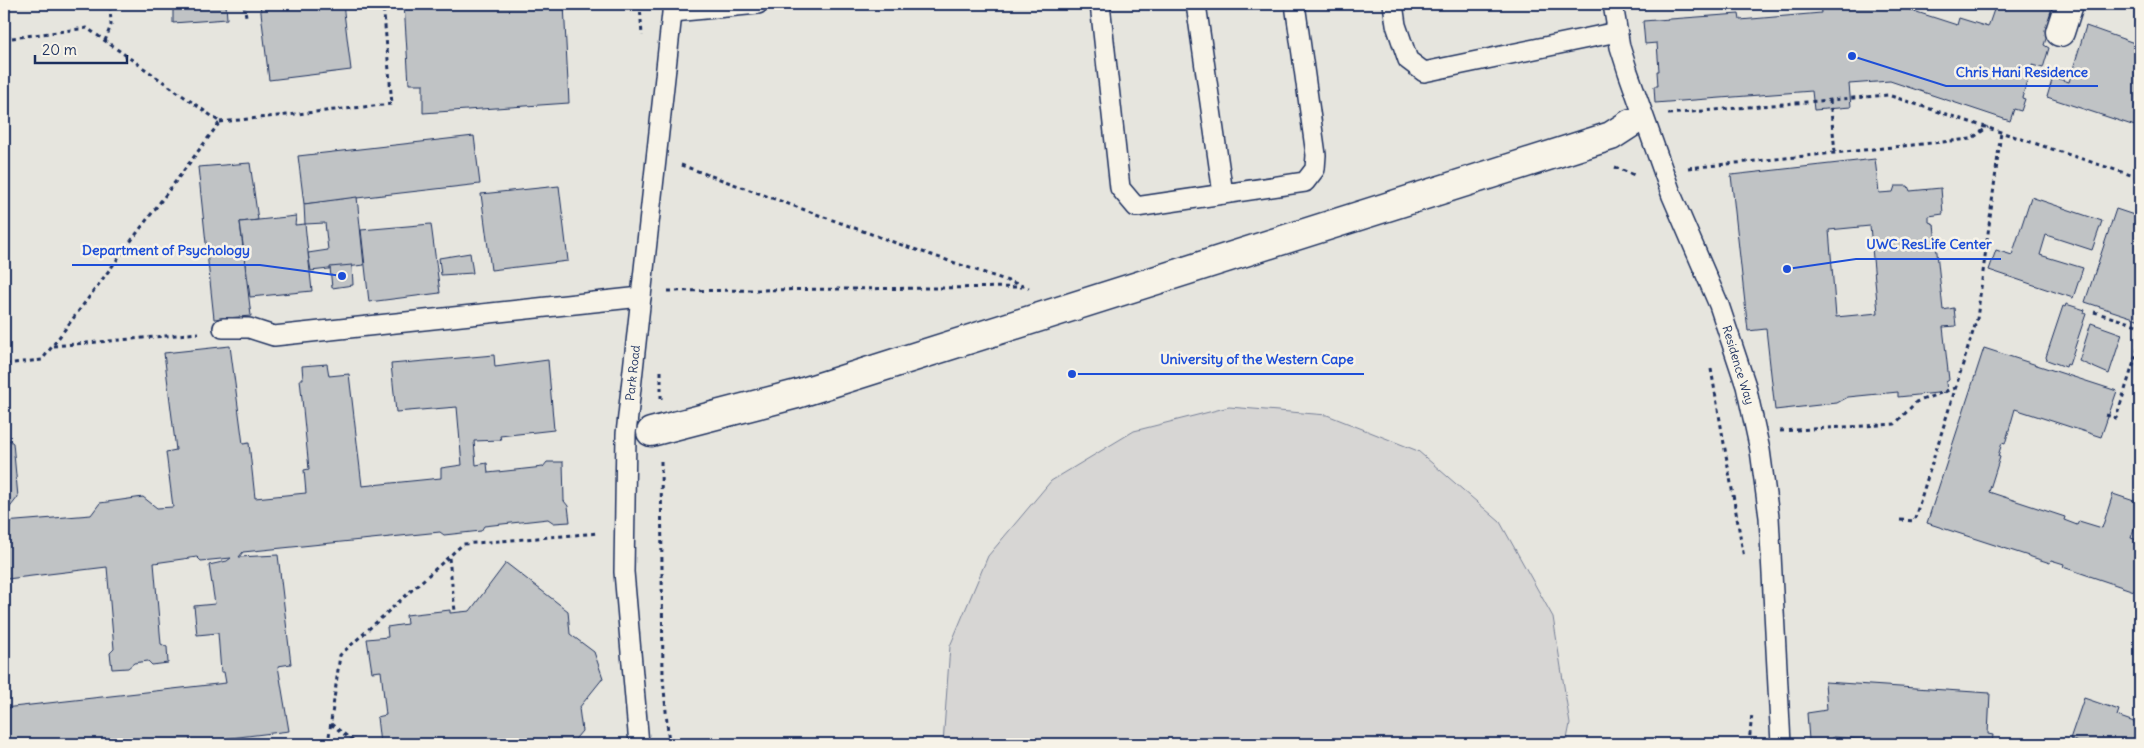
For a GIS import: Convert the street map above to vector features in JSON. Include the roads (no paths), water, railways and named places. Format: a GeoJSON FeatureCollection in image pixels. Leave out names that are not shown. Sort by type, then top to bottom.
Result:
{"type":"FeatureCollection","features":[{"type":"Feature","properties":{"kind":"street"},"geometry":{"type":"LineString","coordinates":[[2060,32],[2069,4]]}},
{"type":"Feature","properties":{"kind":"street"},"geometry":{"type":"LineString","coordinates":[[656,431],[797,394],[1205,266],[1611,136],[1631,123]]}},
{"type":"Feature","properties":{"kind":"lane"},"geometry":{"type":"LineString","coordinates":[[673,8],[758,4]]}},
{"type":"Feature","properties":{"kind":"lane"},"geometry":{"type":"LineString","coordinates":[[1100,4],[1120,188],[1136,207],[1305,182],[1315,169],[1316,155],[1295,4]]}},
{"type":"Feature","properties":{"kind":"lane"},"geometry":{"type":"LineString","coordinates":[[1196,4],[1223,194]]}},
{"type":"Feature","properties":{"kind":"lane"},"geometry":{"type":"LineString","coordinates":[[1393,4],[1396,25],[1408,60],[1424,72],[1617,32]]}},
{"type":"Feature","properties":{"kind":"lane","name":"Residence Way"},"geometry":{"type":"LineString","coordinates":[[1613,4],[1620,47],[1672,196],[1719,305],[1746,386],[1760,450],[1769,517],[1780,744]]}},
{"type":"Feature","properties":{"kind":"lane","name":"Park Road"},"geometry":{"type":"LineString","coordinates":[[639,744],[624,572],[626,434],[673,8]]}},
{"type":"Feature","properties":{"kind":"lane"},"geometry":{"type":"LineString","coordinates":[[223,328],[249,328],[274,336],[641,297]]}},
{"type":"Feature","properties":{"kind":"place","name":"Chris Hani Residence"},"geometry":{"type":"Point","coordinates":[1852,56]}},
{"type":"Feature","properties":{"kind":"place","name":"UWC ResLife Center"},"geometry":{"type":"Point","coordinates":[1787,269]}},
{"type":"Feature","properties":{"kind":"place","name":"Department of Psychology"},"geometry":{"type":"Point","coordinates":[342,276]}},
{"type":"Feature","properties":{"kind":"place","name":"University of the Western Cape"},"geometry":{"type":"Point","coordinates":[1072,374]}}]}
